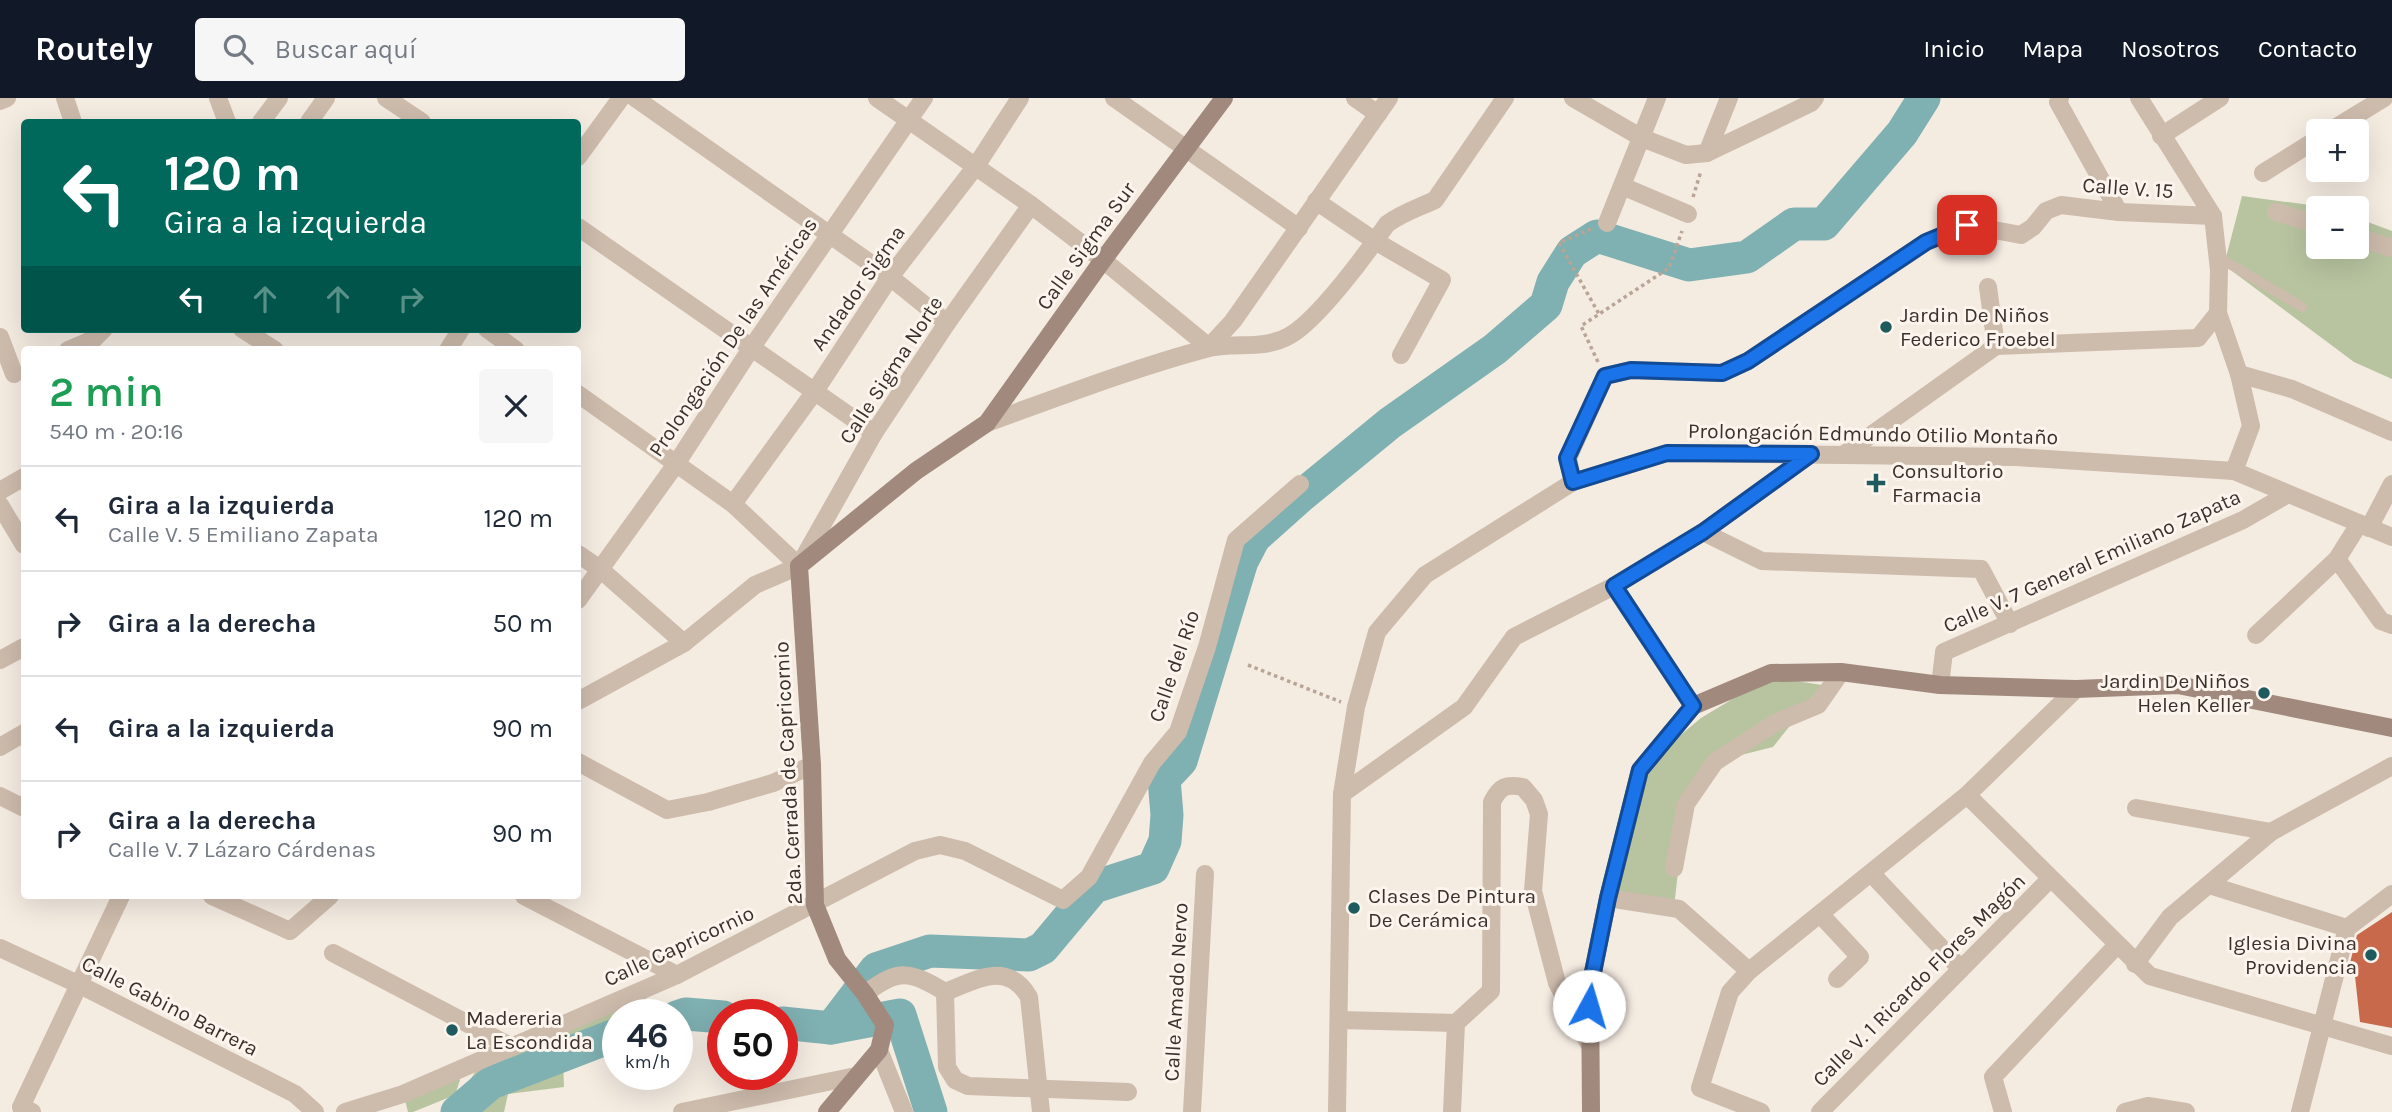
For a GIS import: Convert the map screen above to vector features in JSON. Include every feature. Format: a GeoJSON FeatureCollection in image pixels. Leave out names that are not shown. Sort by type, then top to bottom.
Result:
{"type":"FeatureCollection","features":[{"type":"Feature","properties":{"kind":"main road","name":"Calle Sigma Sur"},"geometry":{"type":"LineString","coordinates":[[987,423],[1103,260],[1224,98]]}},
{"type":"Feature","properties":{"kind":"main road"},"geometry":{"type":"LineString","coordinates":[[799,566],[916,471],[987,423]]}},
{"type":"Feature","properties":{"kind":"main road","name":"2da. Cerrada de Capricornio"},"geometry":{"type":"LineString","coordinates":[[799,566],[812,765],[815,905],[837,959],[885,1025],[879,1050],[827,1112]]}},
{"type":"Feature","properties":{"kind":"main road"},"geometry":{"type":"LineString","coordinates":[[1591,1112],[1590,987],[1608,898],[1640,770],[1693,706],[1771,673],[1841,671],[1940,685],[2076,689],[2178,685],[2392,728]]}},
{"type":"Feature","properties":{"kind":"street"},"geometry":{"type":"LineString","coordinates":[[0,101],[7,98]]}},
{"type":"Feature","properties":{"kind":"street"},"geometry":{"type":"LineString","coordinates":[[65,98],[72,119]]}},
{"type":"Feature","properties":{"kind":"street"},"geometry":{"type":"LineString","coordinates":[[219,98],[226,119]]}},
{"type":"Feature","properties":{"kind":"street"},"geometry":{"type":"LineString","coordinates":[[263,119],[279,98]]}},
{"type":"Feature","properties":{"kind":"street"},"geometry":{"type":"LineString","coordinates":[[311,119],[326,98]]}},
{"type":"Feature","properties":{"kind":"street"},"geometry":{"type":"LineString","coordinates":[[386,98],[418,119]]}},
{"type":"Feature","properties":{"kind":"street"},"geometry":{"type":"LineString","coordinates":[[581,153],[621,98]]}},
{"type":"Feature","properties":{"kind":"street"},"geometry":{"type":"LineString","coordinates":[[635,98],[890,277],[947,323]]}},
{"type":"Feature","properties":{"kind":"street"},"geometry":{"type":"LineString","coordinates":[[877,98],[1031,205],[1209,347]]}},
{"type":"Feature","properties":{"kind":"street","name":"Prolongación De las Américas"},"geometry":{"type":"LineString","coordinates":[[581,596],[676,464],[752,347],[924,98]]}},
{"type":"Feature","properties":{"kind":"street","name":"Andador Sigma"},"geometry":{"type":"LineString","coordinates":[[733,504],[815,391],[890,277],[976,166],[1020,98]]}},
{"type":"Feature","properties":{"kind":"street"},"geometry":{"type":"LineString","coordinates":[[1114,98],[1299,228]]}},
{"type":"Feature","properties":{"kind":"street"},"geometry":{"type":"LineString","coordinates":[[1355,98],[1378,114]]}},
{"type":"Feature","properties":{"kind":"street"},"geometry":{"type":"LineString","coordinates":[[1209,347],[1233,321],[1389,98]]}},
{"type":"Feature","properties":{"kind":"street"},"geometry":{"type":"LineString","coordinates":[[987,423],[1209,347],[1269,344],[1289,336],[1313,317],[1387,224],[1402,213],[1418,209],[1435,200],[1505,98]]}},
{"type":"Feature","properties":{"kind":"street"},"geometry":{"type":"LineString","coordinates":[[1573,98],[1642,138],[1686,155],[1707,153],[1813,100]]}},
{"type":"Feature","properties":{"kind":"street"},"geometry":{"type":"LineString","coordinates":[[1608,223],[1657,98]]}},
{"type":"Feature","properties":{"kind":"street"},"geometry":{"type":"LineString","coordinates":[[1707,153],[1730,98]]}},
{"type":"Feature","properties":{"kind":"street"},"geometry":{"type":"LineString","coordinates":[[2060,98],[2058,102],[2119,212]]}},
{"type":"Feature","properties":{"kind":"street"},"geometry":{"type":"LineString","coordinates":[[2139,98],[2213,216],[2218,257],[2218,313],[2239,374],[2251,426],[2234,471]]}},
{"type":"Feature","properties":{"kind":"street"},"geometry":{"type":"LineString","coordinates":[[2161,136],[2220,98]]}},
{"type":"Feature","properties":{"kind":"street"},"geometry":{"type":"LineString","coordinates":[[2350,119],[2384,98]]}},
{"type":"Feature","properties":{"kind":"street"},"geometry":{"type":"LineString","coordinates":[[2263,173],[2306,146]]}},
{"type":"Feature","properties":{"kind":"street"},"geometry":{"type":"LineString","coordinates":[[1622,186],[1688,214]]}},
{"type":"Feature","properties":{"kind":"street"},"geometry":{"type":"LineString","coordinates":[[1316,201],[1375,241],[1442,280],[1401,355]]}},
{"type":"Feature","properties":{"kind":"street","name":"Calle Sigma Norte"},"geometry":{"type":"LineString","coordinates":[[799,566],[874,433],[947,323],[1031,205]]}},
{"type":"Feature","properties":{"kind":"street","name":"Calle V. 15"},"geometry":{"type":"LineString","coordinates":[[1605,376],[1631,370],[1722,373],[1748,361],[1926,242],[1967,225],[2021,235],[2034,227],[2046,211],[2061,205],[2119,212],[2213,216]]}},
{"type":"Feature","properties":{"kind":"street"},"geometry":{"type":"LineString","coordinates":[[2276,212],[2306,221]]}},
{"type":"Feature","properties":{"kind":"street"},"geometry":{"type":"LineString","coordinates":[[581,229],[874,433]]}},
{"type":"Feature","properties":{"kind":"street"},"geometry":{"type":"LineString","coordinates":[[2369,241],[2392,248]]}},
{"type":"Feature","properties":{"kind":"street"},"geometry":{"type":"LineString","coordinates":[[1988,287],[1996,346]]}},
{"type":"Feature","properties":{"kind":"street"},"geometry":{"type":"LineString","coordinates":[[1843,455],[1996,346],[2198,338],[2218,313]]}},
{"type":"Feature","properties":{"kind":"street"},"geometry":{"type":"LineString","coordinates":[[77,346],[94,339],[100,333]]}},
{"type":"Feature","properties":{"kind":"street"},"geometry":{"type":"LineString","coordinates":[[248,333],[269,346]]}},
{"type":"Feature","properties":{"kind":"street"},"geometry":{"type":"LineString","coordinates":[[493,333],[510,346]]}},
{"type":"Feature","properties":{"kind":"street"},"geometry":{"type":"LineString","coordinates":[[0,337],[13,375]]}},
{"type":"Feature","properties":{"kind":"street"},"geometry":{"type":"LineString","coordinates":[[2239,374],[2292,389],[2392,432]]}},
{"type":"Feature","properties":{"kind":"street"},"geometry":{"type":"LineString","coordinates":[[1573,482],[1567,458],[1605,376]]}},
{"type":"Feature","properties":{"kind":"street"},"geometry":{"type":"LineString","coordinates":[[581,396],[733,504],[799,566],[755,585],[684,643],[581,699]]}},
{"type":"Feature","properties":{"kind":"street","name":"Prolongación Edmundo Otilio Montaño"},"geometry":{"type":"LineString","coordinates":[[1337,1112],[1342,794],[1356,707],[1377,632],[1425,575],[1573,482],[1667,453],[2016,457],[2234,471],[2392,537]]}},
{"type":"Feature","properties":{"kind":"street"},"geometry":{"type":"LineString","coordinates":[[1342,794],[1464,707],[1514,637],[1614,586],[1703,532],[1811,454]]}},
{"type":"Feature","properties":{"kind":"street"},"geometry":{"type":"LineString","coordinates":[[0,491],[21,479]]}},
{"type":"Feature","properties":{"kind":"street","name":"Calle del Río"},"geometry":{"type":"LineString","coordinates":[[1063,900],[1089,877],[1152,763],[1178,732],[1207,647],[1236,540],[1300,484]]}},
{"type":"Feature","properties":{"kind":"street"},"geometry":{"type":"LineString","coordinates":[[2256,635],[2337,559],[2364,526],[2392,484]]}},
{"type":"Feature","properties":{"kind":"street","name":"Calle V. 7 General Emiliano Zapata"},"geometry":{"type":"LineString","coordinates":[[1940,685],[1944,652],[2243,520],[2288,494]]}},
{"type":"Feature","properties":{"kind":"street"},"geometry":{"type":"LineString","coordinates":[[0,505],[21,540]]}},
{"type":"Feature","properties":{"kind":"street"},"geometry":{"type":"LineString","coordinates":[[1703,532],[1762,562],[1981,569],[2010,624]]}},
{"type":"Feature","properties":{"kind":"street"},"geometry":{"type":"LineString","coordinates":[[581,556],[600,569],[684,643]]}},
{"type":"Feature","properties":{"kind":"street"},"geometry":{"type":"LineString","coordinates":[[2337,559],[2381,621],[2392,625]]}},
{"type":"Feature","properties":{"kind":"street"},"geometry":{"type":"LineString","coordinates":[[1614,586],[1693,706]]}},
{"type":"Feature","properties":{"kind":"street"},"geometry":{"type":"LineString","coordinates":[[0,660],[21,649]]}},
{"type":"Feature","properties":{"kind":"street"},"geometry":{"type":"LineString","coordinates":[[1674,868],[1686,804],[1715,762],[1774,723],[1818,705],[1841,671]]}},
{"type":"Feature","properties":{"kind":"street"},"geometry":{"type":"LineString","coordinates":[[1761,1112],[1700,1088],[1730,992],[1749,971],[1967,795],[2076,689]]}},
{"type":"Feature","properties":{"kind":"street"},"geometry":{"type":"LineString","coordinates":[[0,747],[21,735]]}},
{"type":"Feature","properties":{"kind":"street"},"geometry":{"type":"LineString","coordinates":[[581,764],[667,810],[708,802],[773,783],[812,765]]}},
{"type":"Feature","properties":{"kind":"street"},"geometry":{"type":"LineString","coordinates":[[2136,964],[2170,917],[2271,832],[2392,766]]}},
{"type":"Feature","properties":{"kind":"street"},"geometry":{"type":"LineString","coordinates":[[1340,1020],[1456,1023],[1491,991],[1492,802],[1499,789],[1509,784],[1523,787],[1534,800],[1539,814],[1533,891],[1557,983],[1589,1044]]}},
{"type":"Feature","properties":{"kind":"street"},"geometry":{"type":"LineString","coordinates":[[1967,795],[2150,976],[2392,1046]]}},
{"type":"Feature","properties":{"kind":"street"},"geometry":{"type":"LineString","coordinates":[[0,796],[21,806]]}},
{"type":"Feature","properties":{"kind":"street"},"geometry":{"type":"LineString","coordinates":[[2136,808],[2271,832]]}},
{"type":"Feature","properties":{"kind":"street","name":"Calle Capricornio"},"geometry":{"type":"LineString","coordinates":[[345,1112],[390,1100],[677,975],[915,851],[940,845],[965,851],[1063,900]]}},
{"type":"Feature","properties":{"kind":"street"},"geometry":{"type":"LineString","coordinates":[[1871,873],[1961,969]]}},
{"type":"Feature","properties":{"kind":"street","name":"Calle Amado Nervo"},"geometry":{"type":"LineString","coordinates":[[1192,1112],[1205,874]]}},
{"type":"Feature","properties":{"kind":"street","name":"Calle V. 1 Ricardo Flores Magón"},"geometry":{"type":"LineString","coordinates":[[1820,1112],[2050,879]]}},
{"type":"Feature","properties":{"kind":"street"},"geometry":{"type":"LineString","coordinates":[[2209,885],[2347,928]]}},
{"type":"Feature","properties":{"kind":"street"},"geometry":{"type":"LineString","coordinates":[[2300,1112],[2347,928],[2392,894]]}},
{"type":"Feature","properties":{"kind":"street"},"geometry":{"type":"LineString","coordinates":[[1608,898],[1679,909],[1749,971]]}},
{"type":"Feature","properties":{"kind":"street"},"geometry":{"type":"LineString","coordinates":[[27,1109],[120,899]]}},
{"type":"Feature","properties":{"kind":"street"},"geometry":{"type":"LineString","coordinates":[[219,899],[288,931],[327,899]]}},
{"type":"Feature","properties":{"kind":"street"},"geometry":{"type":"LineString","coordinates":[[530,899],[677,975]]}},
{"type":"Feature","properties":{"kind":"street"},"geometry":{"type":"LineString","coordinates":[[1820,914],[1860,957],[1837,979]]}},
{"type":"Feature","properties":{"kind":"street"},"geometry":{"type":"LineString","coordinates":[[2003,1112],[1993,1077],[2117,946]]}},
{"type":"Feature","properties":{"kind":"street","name":"Calle Gabino Barrera"},"geometry":{"type":"LineString","coordinates":[[0,948],[80,985],[295,1094],[315,1112]]}},
{"type":"Feature","properties":{"kind":"street"},"geometry":{"type":"LineString","coordinates":[[332,953],[512,1047]]}},
{"type":"Feature","properties":{"kind":"street"},"geometry":{"type":"LineString","coordinates":[[865,994],[883,979],[903,974],[922,978],[945,992]]}},
{"type":"Feature","properties":{"kind":"street"},"geometry":{"type":"LineString","coordinates":[[945,992],[990,976],[1012,977],[1023,987],[1029,997],[1041,1112]]}},
{"type":"Feature","properties":{"kind":"street"},"geometry":{"type":"LineString","coordinates":[[945,992],[947,1067],[955,1080],[968,1086],[1128,1092]]}},
{"type":"Feature","properties":{"kind":"street"},"geometry":{"type":"LineString","coordinates":[[1452,1112],[1456,1023]]}},
{"type":"Feature","properties":{"kind":"street"},"geometry":{"type":"LineString","coordinates":[[879,1050],[904,1112]]}},
{"type":"Feature","properties":{"kind":"street"},"geometry":{"type":"LineString","coordinates":[[682,1112],[856,1076]]}},
{"type":"Feature","properties":{"kind":"street"},"geometry":{"type":"LineString","coordinates":[[2125,1112],[2148,1106],[2186,1112]]}},
{"type":"Feature","properties":{"kind":"lane"},"geometry":{"type":"LineString","coordinates":[[2218,257],[2302,306]]}},
{"type":"Feature","properties":{"kind":"path"},"geometry":{"type":"LineString","coordinates":[[1599,314],[1559,243],[1608,223]]}},
{"type":"Feature","properties":{"kind":"path"},"geometry":{"type":"LineString","coordinates":[[1605,376],[1581,326],[1669,268],[1674,254]]}},
{"type":"Feature","properties":{"kind":"path"},"geometry":{"type":"LineString","coordinates":[[1248,665],[1356,707]]}},
{"type":"Feature","properties":{"kind":"green space"},"geometry":{"type":"Polygon","coordinates":[[[2242,196],[2306,205],[2306,259],[2369,259],[2369,222],[2392,231],[2392,379],[2354,362],[2224,265],[2242,196]]]}},
{"type":"Feature","properties":{"kind":"green space"},"geometry":{"type":"Polygon","coordinates":[[[1769,677],[1822,685],[1773,747],[1741,755],[1714,773],[1684,820],[1674,907],[1611,895],[1652,759],[1701,718],[1769,677]]]}},
{"type":"Feature","properties":{"kind":"green space"},"geometry":{"type":"Polygon","coordinates":[[[644,993],[646,999],[631,999],[644,993]]]}},
{"type":"Feature","properties":{"kind":"green space"},"geometry":{"type":"Polygon","coordinates":[[[602,1012],[602,1056],[563,1060],[564,1087],[508,1094],[504,1112],[444,1112],[453,1105],[478,1068],[602,1012]]]}},
{"type":"Feature","properties":{"kind":"green space"},"geometry":{"type":"Polygon","coordinates":[[[455,1075],[460,1080],[455,1095],[408,1112],[404,1096],[455,1075]]]}},
{"type":"Feature","properties":{"kind":"building","name":"Iglesia Divina Providencia"},"geometry":{"type":"Polygon","coordinates":[[[2392,912],[2392,1028],[2360,1022],[2355,976],[2350,970],[2350,963],[2357,935],[2392,912]]]}},
{"type":"Feature","properties":{"kind":"waterway"},"geometry":{"type":"LineString","coordinates":[[831,1028],[876,969],[930,951],[1029,955],[1043,948],[1094,887],[1153,868],[1165,841],[1167,815],[1164,779],[1181,761],[1242,561],[1254,538],[1390,423],[1495,349],[1546,305],[1553,282],[1572,252],[1597,236],[1689,265],[1747,257],[1794,224],[1824,224],[1902,133],[1924,98]]}},
{"type":"Feature","properties":{"kind":"waterway"},"geometry":{"type":"LineString","coordinates":[[693,1015],[707,1016]]}},
{"type":"Feature","properties":{"kind":"waterway"},"geometry":{"type":"LineString","coordinates":[[798,1025],[831,1028],[900,1015],[931,1112]]}},
{"type":"Feature","properties":{"kind":"waterway"},"geometry":{"type":"LineString","coordinates":[[457,1112],[491,1083],[602,1040]]}},
{"type":"Feature","properties":{"kind":"place","name":"Jardin De Niños Federico Froebel"},"geometry":{"type":"Point","coordinates":[1886,327]}},
{"type":"Feature","properties":{"kind":"place","name":"Consultorio Farmacia"},"geometry":{"type":"Point","coordinates":[1876,483]}},
{"type":"Feature","properties":{"kind":"place","name":"Jardin De Niños Helen Keller"},"geometry":{"type":"Point","coordinates":[2264,693]}},
{"type":"Feature","properties":{"kind":"place","name":"Clases De Pintura De Cerámica"},"geometry":{"type":"Point","coordinates":[1354,908]}},
{"type":"Feature","properties":{"kind":"place","name":"Iglesia Divina Providencia"},"geometry":{"type":"Point","coordinates":[2371,955]}},
{"type":"Feature","properties":{"kind":"place","name":"Madereria La Escondida"},"geometry":{"type":"Point","coordinates":[452,1030]}},
{"type":"Feature","properties":{"kind":"route"},"geometry":{"type":"LineString","coordinates":[[1589,1006],[1590,987],[1608,898],[1640,770],[1693,706],[1614,586],[1703,532],[1811,454],[1667,453],[1573,482],[1567,458],[1605,376],[1631,370],[1722,373],[1748,361],[1926,242],[1967,225]]}}]}
